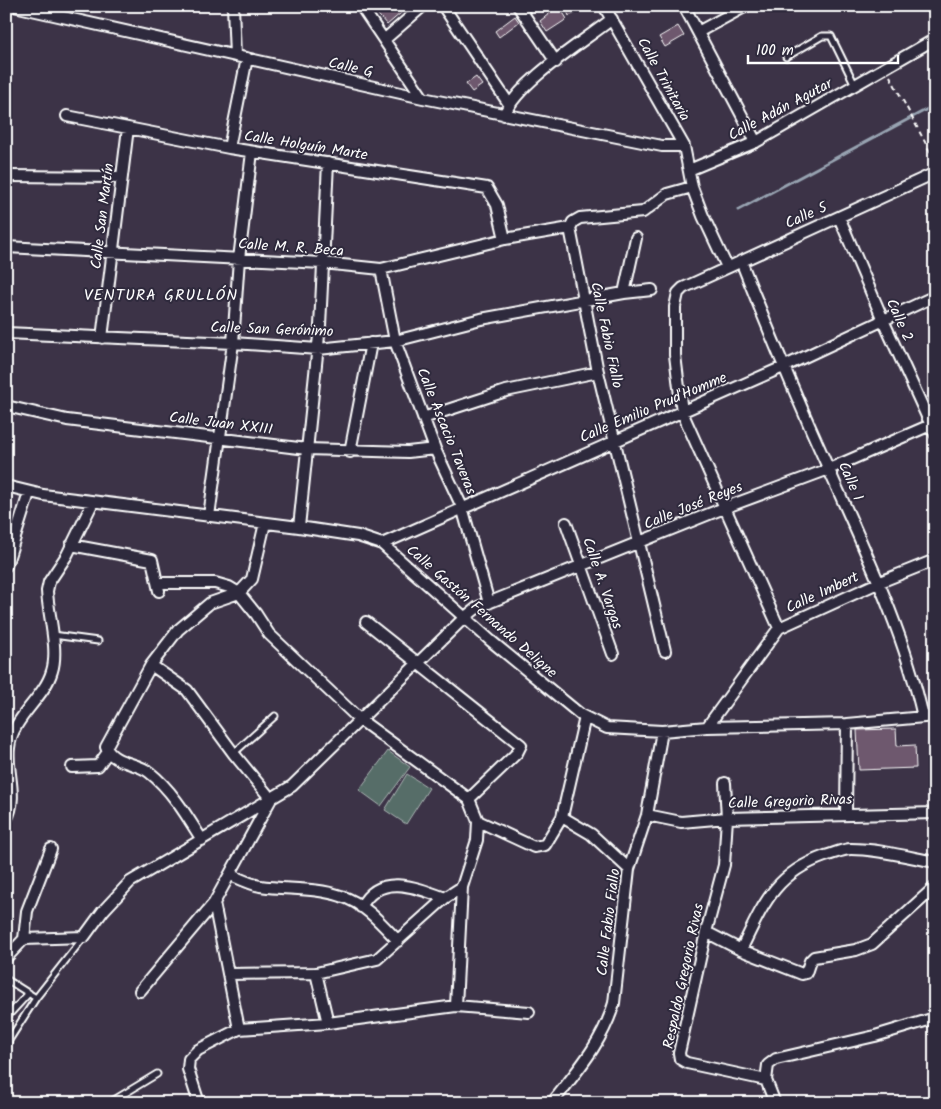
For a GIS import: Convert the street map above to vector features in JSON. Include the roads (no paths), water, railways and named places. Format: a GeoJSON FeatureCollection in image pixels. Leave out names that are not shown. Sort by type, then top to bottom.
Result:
{"type":"FeatureCollection","features":[{"type":"Feature","properties":{"kind":"street","name":"Calle G"},"geometry":{"type":"LineString","coordinates":[[14,6],[504,115],[662,146],[684,146]]}},
{"type":"Feature","properties":{"kind":"street"},"geometry":{"type":"LineString","coordinates":[[234,6],[235,56]]}},
{"type":"Feature","properties":{"kind":"street"},"geometry":{"type":"LineString","coordinates":[[362,6],[423,98]]}},
{"type":"Feature","properties":{"kind":"street"},"geometry":{"type":"LineString","coordinates":[[384,40],[423,6]]}},
{"type":"Feature","properties":{"kind":"street"},"geometry":{"type":"LineString","coordinates":[[443,6],[509,104]]}},
{"type":"Feature","properties":{"kind":"street"},"geometry":{"type":"LineString","coordinates":[[518,6],[556,62]]}},
{"type":"Feature","properties":{"kind":"street","name":"Calle Trinitaria"},"geometry":{"type":"LineString","coordinates":[[604,6],[684,146],[692,187],[703,216],[728,267]]}},
{"type":"Feature","properties":{"kind":"street"},"geometry":{"type":"LineString","coordinates":[[684,6],[756,142]]}},
{"type":"Feature","properties":{"kind":"street"},"geometry":{"type":"LineString","coordinates":[[698,32],[746,6]]}},
{"type":"Feature","properties":{"kind":"street"},"geometry":{"type":"LineString","coordinates":[[504,115],[509,104],[529,83],[612,19]]}},
{"type":"Feature","properties":{"kind":"street","name":"Calle Adán Agutar"},"geometry":{"type":"LineString","coordinates":[[689,170],[756,142],[935,39]]}},
{"type":"Feature","properties":{"kind":"street"},"geometry":{"type":"LineString","coordinates":[[229,148],[247,58]]}},
{"type":"Feature","properties":{"kind":"street","name":"Calle Holguín Marte"},"geometry":{"type":"LineString","coordinates":[[67,116],[252,152],[487,188],[497,205],[505,239]]}},
{"type":"Feature","properties":{"kind":"street","name":"Calle San Martín"},"geometry":{"type":"LineString","coordinates":[[102,338],[128,128]]}},
{"type":"Feature","properties":{"kind":"street"},"geometry":{"type":"LineString","coordinates":[[209,516],[233,343],[239,259],[252,152]]}},
{"type":"Feature","properties":{"kind":"street"},"geometry":{"type":"LineString","coordinates":[[299,526],[318,349],[328,163]]}},
{"type":"Feature","properties":{"kind":"street","name":"Calle 5"},"geometry":{"type":"LineString","coordinates":[[682,412],[676,355],[675,307],[678,293],[728,267],[935,173]]}},
{"type":"Feature","properties":{"kind":"street"},"geometry":{"type":"LineString","coordinates":[[6,176],[122,177]]}},
{"type":"Feature","properties":{"kind":"street","name":"Calle M. R. Beca"},"geometry":{"type":"LineString","coordinates":[[6,247],[323,263],[381,269],[505,239],[570,228],[573,222],[580,218],[643,212],[667,194],[692,187]]}},
{"type":"Feature","properties":{"kind":"street","name":"Calle 2"},"geometry":{"type":"LineString","coordinates":[[839,217],[883,320],[933,427]]}},
{"type":"Feature","properties":{"kind":"street","name":"Calle Fabio Fiallo"},"geometry":{"type":"LineString","coordinates":[[570,228],[598,372],[664,651]]}},
{"type":"Feature","properties":{"kind":"street"},"geometry":{"type":"LineString","coordinates":[[624,293],[636,238]]}},
{"type":"Feature","properties":{"kind":"street","name":"Calle 1"},"geometry":{"type":"LineString","coordinates":[[741,261],[783,367],[880,582],[915,683],[923,717]]}},
{"type":"Feature","properties":{"kind":"street","name":"Calle Ascacio Taveras"},"geometry":{"type":"LineString","coordinates":[[381,269],[395,341],[435,449],[462,507],[489,603]]}},
{"type":"Feature","properties":{"kind":"street","name":"Calle San Gerónimo"},"geometry":{"type":"LineString","coordinates":[[6,333],[233,343],[318,349],[395,341],[481,319],[624,293],[652,290]]}},
{"type":"Feature","properties":{"kind":"street","name":"Calle Emilio Prud'Homme"},"geometry":{"type":"LineString","coordinates":[[382,544],[615,439],[682,412],[783,367],[935,296]]}},
{"type":"Feature","properties":{"kind":"street"},"geometry":{"type":"LineString","coordinates":[[350,452],[371,343]]}},
{"type":"Feature","properties":{"kind":"street"},"geometry":{"type":"LineString","coordinates":[[423,418],[506,392],[598,372]]}},
{"type":"Feature","properties":{"kind":"street","name":"Calle Juan XXIII"},"geometry":{"type":"LineString","coordinates":[[6,406],[67,420],[307,449],[350,452],[408,452],[435,449]]}},
{"type":"Feature","properties":{"kind":"street"},"geometry":{"type":"LineString","coordinates":[[682,412],[779,628]]}},
{"type":"Feature","properties":{"kind":"street","name":"Calle José Reyes"},"geometry":{"type":"LineString","coordinates":[[84,936],[103,911],[130,882],[292,786],[464,618],[489,603],[724,508],[829,469],[933,427]]}},
{"type":"Feature","properties":{"kind":"street","name":"Calle Gastón Fernando Deligne"},"geometry":{"type":"LineString","coordinates":[[6,486],[29,493],[93,502],[299,526],[358,536],[382,544],[464,618],[585,717],[607,728],[662,731],[707,727],[848,724],[935,716]]}},
{"type":"Feature","properties":{"kind":"street"},"geometry":{"type":"LineString","coordinates":[[6,566],[29,493]]}},
{"type":"Feature","properties":{"kind":"street"},"geometry":{"type":"LineString","coordinates":[[6,820],[12,797],[9,748],[21,720],[52,672],[54,650],[47,591],[49,582],[93,502]]}},
{"type":"Feature","properties":{"kind":"street"},"geometry":{"type":"LineString","coordinates":[[72,767],[98,766],[108,752],[108,742],[151,665],[178,630],[210,603],[239,593],[252,579],[265,522]]}},
{"type":"Feature","properties":{"kind":"street","name":"Calle A. Vargas"},"geometry":{"type":"LineString","coordinates":[[566,523],[613,654]]}},
{"type":"Feature","properties":{"kind":"street"},"geometry":{"type":"LineString","coordinates":[[71,545],[152,560],[159,587],[215,583],[229,587],[239,593],[269,634],[359,719],[469,799],[478,821],[477,840],[462,887],[456,1006]]}},
{"type":"Feature","properties":{"kind":"street","name":"Calle Imbert"},"geometry":{"type":"LineString","coordinates":[[707,727],[779,628],[880,582],[935,560]]}},
{"type":"Feature","properties":{"kind":"street"},"geometry":{"type":"LineString","coordinates":[[366,622],[521,745],[517,753],[469,799]]}},
{"type":"Feature","properties":{"kind":"street"},"geometry":{"type":"LineString","coordinates":[[140,991],[214,903],[271,799],[234,754],[187,690],[151,665]]}},
{"type":"Feature","properties":{"kind":"street"},"geometry":{"type":"LineString","coordinates":[[478,821],[539,848],[544,845],[562,817],[585,717]]}},
{"type":"Feature","properties":{"kind":"street"},"geometry":{"type":"LineString","coordinates":[[846,814],[848,724]]}},
{"type":"Feature","properties":{"kind":"street","name":"Calle Fabio Fiallo"},"geometry":{"type":"LineString","coordinates":[[552,1103],[596,1047],[611,1014],[614,1003],[629,869],[647,815],[662,731]]}},
{"type":"Feature","properties":{"kind":"street"},"geometry":{"type":"LineString","coordinates":[[108,752],[114,758],[140,766],[159,780],[181,806],[202,840]]}},
{"type":"Feature","properties":{"kind":"street","name":"Respaldo Gregorio Rivas"},"geometry":{"type":"LineString","coordinates":[[725,783],[727,818],[724,864],[706,932],[679,1052],[680,1059],[687,1063],[766,1080]]}},
{"type":"Feature","properties":{"kind":"street","name":"Calle Gregorio Rivas"},"geometry":{"type":"LineString","coordinates":[[647,815],[680,822],[727,818],[935,813]]}},
{"type":"Feature","properties":{"kind":"street"},"geometry":{"type":"LineString","coordinates":[[562,817],[591,834],[629,869]]}},
{"type":"Feature","properties":{"kind":"street"},"geometry":{"type":"LineString","coordinates":[[741,950],[773,888],[789,875],[816,860],[848,849],[866,850],[935,862]]}},
{"type":"Feature","properties":{"kind":"street"},"geometry":{"type":"LineString","coordinates":[[6,958],[24,939],[27,911],[51,850]]}},
{"type":"Feature","properties":{"kind":"street"},"geometry":{"type":"LineString","coordinates":[[231,875],[258,885],[306,889],[342,896],[361,907],[382,924],[398,941]]}},
{"type":"Feature","properties":{"kind":"street"},"geometry":{"type":"LineString","coordinates":[[361,907],[373,891],[387,885],[408,886],[445,898]]}},
{"type":"Feature","properties":{"kind":"street"},"geometry":{"type":"LineString","coordinates":[[228,974],[316,974],[377,959],[445,898],[462,887]]}},
{"type":"Feature","properties":{"kind":"street"},"geometry":{"type":"LineString","coordinates":[[706,932],[741,950],[802,974],[806,973],[810,961],[814,957],[856,950],[872,944],[935,887]]}},
{"type":"Feature","properties":{"kind":"street"},"geometry":{"type":"LineString","coordinates":[[214,903],[239,1029]]}},
{"type":"Feature","properties":{"kind":"street"},"geometry":{"type":"LineString","coordinates":[[24,939],[84,936]]}},
{"type":"Feature","properties":{"kind":"street"},"geometry":{"type":"LineString","coordinates":[[316,974],[328,1023]]}},
{"type":"Feature","properties":{"kind":"street"},"geometry":{"type":"LineString","coordinates":[[199,1103],[188,1069],[189,1059],[198,1050],[239,1029],[328,1023],[456,1006],[529,1012]]}},
{"type":"Feature","properties":{"kind":"street"},"geometry":{"type":"LineString","coordinates":[[775,1103],[766,1080],[768,1065],[776,1059],[874,1036],[935,1018]]}},
{"type":"Feature","properties":{"kind":"lane"},"geometry":{"type":"LineString","coordinates":[[786,57],[822,36],[831,36],[856,84]]}},
{"type":"Feature","properties":{"kind":"lane"},"geometry":{"type":"LineString","coordinates":[[52,634],[98,641]]}},
{"type":"Feature","properties":{"kind":"lane"},"geometry":{"type":"LineString","coordinates":[[234,754],[275,716]]}},
{"type":"Feature","properties":{"kind":"lane"},"geometry":{"type":"LineString","coordinates":[[6,1045],[36,998],[84,936]]}},
{"type":"Feature","properties":{"kind":"lane"},"geometry":{"type":"LineString","coordinates":[[6,979],[36,998]]}},
{"type":"Feature","properties":{"kind":"lane"},"geometry":{"type":"LineString","coordinates":[[6,1018],[29,993]]}},
{"type":"Feature","properties":{"kind":"lane"},"geometry":{"type":"LineString","coordinates":[[109,1103],[157,1074]]}},
{"type":"Feature","properties":{"kind":"waterway"},"geometry":{"type":"LineString","coordinates":[[738,210],[935,105]]}},
{"type":"Feature","properties":{"kind":"district","name":"VENTURA GRULLÓN"},"geometry":{"type":"Point","coordinates":[161,294]}}]}
